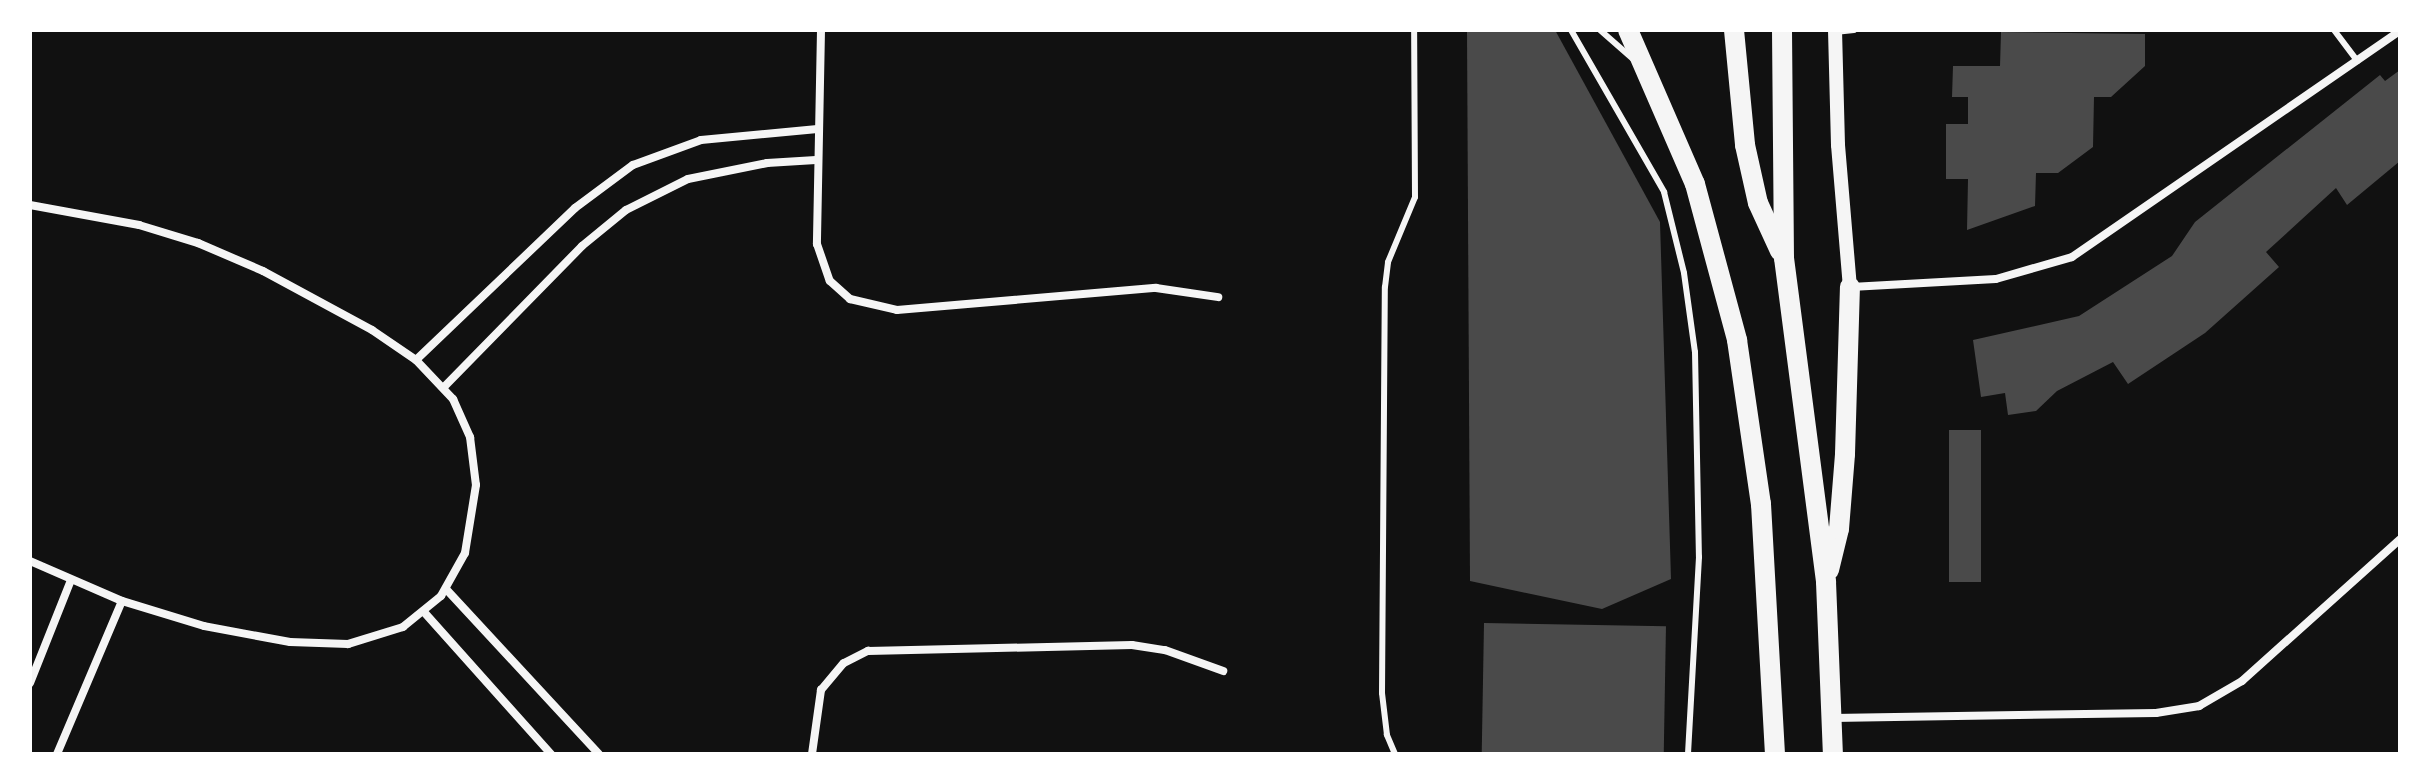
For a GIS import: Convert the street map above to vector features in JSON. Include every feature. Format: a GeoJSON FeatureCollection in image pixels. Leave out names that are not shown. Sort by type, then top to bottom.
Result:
{"type":"FeatureCollection","features":[{"type":"Feature","properties":{"kind":"main road"},"geometry":{"type":"LineString","coordinates":[[1628,30],[1648,69],[1695,184],[1737,340],[1761,504],[1775,754]]}},
{"type":"Feature","properties":{"kind":"main road"},"geometry":{"type":"LineString","coordinates":[[1734,30],[1745,145],[1758,203],[1784,258]]}},
{"type":"Feature","properties":{"kind":"main road"},"geometry":{"type":"LineString","coordinates":[[1782,30],[1784,258],[1826,582],[1833,754]]}},
{"type":"Feature","properties":{"kind":"main road"},"geometry":{"type":"LineString","coordinates":[[1826,582],[1839,529],[1850,287]]}},
{"type":"Feature","properties":{"kind":"street"},"geometry":{"type":"LineString","coordinates":[[821,30],[816,160],[819,255],[830,281],[862,305],[897,310],[977,307],[1156,288],[1218,297]]}},
{"type":"Feature","properties":{"kind":"street"},"geometry":{"type":"LineString","coordinates":[[1835,31],[1850,287],[1996,279],[2072,257],[2400,31]]}},
{"type":"Feature","properties":{"kind":"street"},"geometry":{"type":"LineString","coordinates":[[416,360],[575,208],[633,165],[701,140],[817,129]]}},
{"type":"Feature","properties":{"kind":"street"},"geometry":{"type":"LineString","coordinates":[[444,387],[582,246],[626,210],[701,176],[816,160]]}},
{"type":"Feature","properties":{"kind":"street"},"geometry":{"type":"LineString","coordinates":[[30,205],[139,225],[231,257],[327,303],[416,360],[444,387],[470,437],[476,485],[465,553],[446,589],[424,612],[373,638],[319,645],[204,626],[122,601],[30,561]]}},
{"type":"Feature","properties":{"kind":"street"},"geometry":{"type":"LineString","coordinates":[[1833,718],[2156,713],[2199,706],[2242,681],[2400,539]]}},
{"type":"Feature","properties":{"kind":"street"},"geometry":{"type":"LineString","coordinates":[[30,683],[71,580]]}},
{"type":"Feature","properties":{"kind":"street"},"geometry":{"type":"LineString","coordinates":[[446,589],[599,754]]}},
{"type":"Feature","properties":{"kind":"street"},"geometry":{"type":"LineString","coordinates":[[57,754],[122,601]]}},
{"type":"Feature","properties":{"kind":"street"},"geometry":{"type":"LineString","coordinates":[[424,612],[551,754]]}},
{"type":"Feature","properties":{"kind":"street"},"geometry":{"type":"LineString","coordinates":[[812,754],[821,690],[844,663],[868,651],[1132,645],[1165,650],[1223,671]]}},
{"type":"Feature","properties":{"kind":"lane"},"geometry":{"type":"LineString","coordinates":[[1395,754],[1382,693],[1385,287],[1388,262],[1415,197],[1414,30]]}},
{"type":"Feature","properties":{"kind":"lane"},"geometry":{"type":"LineString","coordinates":[[1571,30],[1664,192],[1684,273],[1695,352],[1699,557],[1688,754]]}},
{"type":"Feature","properties":{"kind":"lane"},"geometry":{"type":"LineString","coordinates":[[1600,30],[1648,69]]}},
{"type":"Feature","properties":{"kind":"lane"},"geometry":{"type":"LineString","coordinates":[[1835,31],[1854,30]]}},
{"type":"Feature","properties":{"kind":"lane"},"geometry":{"type":"LineString","coordinates":[[2334,30],[2357,61]]}},
{"type":"Feature","properties":{"kind":"building"},"geometry":{"type":"Polygon","coordinates":[[[1467,30],[1555,30],[1660,222],[1671,579],[1602,609],[1470,581],[1467,30]]]}},
{"type":"Feature","properties":{"kind":"building"},"geometry":{"type":"Polygon","coordinates":[[[2001,32],[2145,34],[2145,66],[2111,97],[2094,97],[2093,147],[2058,173],[2036,173],[2035,206],[1967,230],[1968,179],[1946,179],[1946,124],[1968,124],[1968,97],[1952,97],[1953,66],[2000,66],[2001,32]]]}},
{"type":"Feature","properties":{"kind":"building"},"geometry":{"type":"Polygon","coordinates":[[[2400,70],[2400,161],[2347,205],[2336,188],[2266,252],[2279,267],[2205,333],[2128,384],[2113,362],[2057,391],[2036,411],[2008,415],[2005,393],[1981,397],[1973,340],[2079,316],[2172,256],[2195,222],[2380,75],[2385,81],[2400,70]]]}},
{"type":"Feature","properties":{"kind":"building"},"geometry":{"type":"Polygon","coordinates":[[[1949,430],[1981,430],[1981,582],[1949,582],[1949,430]]]}},
{"type":"Feature","properties":{"kind":"building"},"geometry":{"type":"Polygon","coordinates":[[[1484,623],[1666,626],[1664,754],[1482,754],[1484,623]]]}}]}
